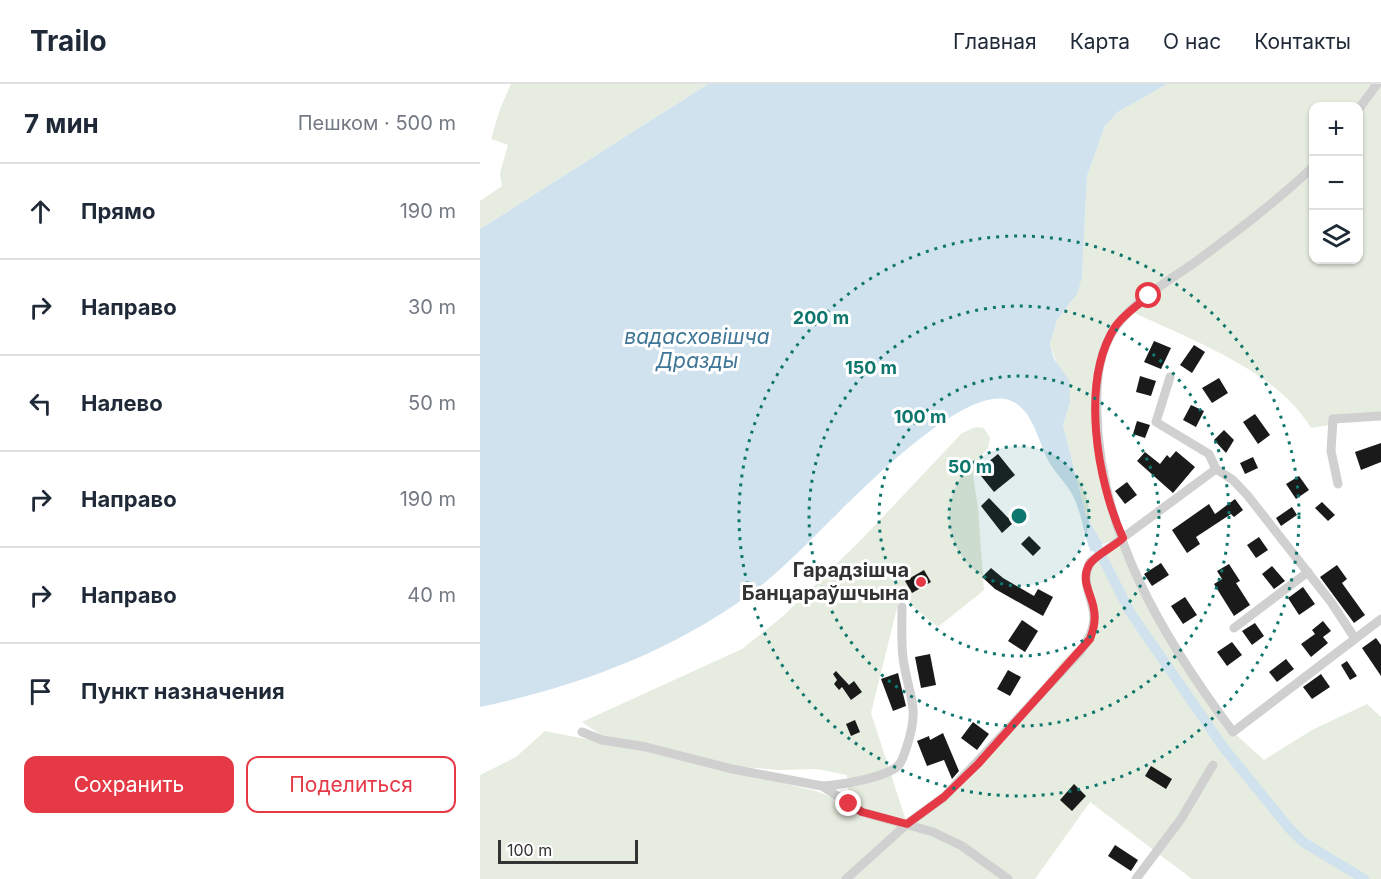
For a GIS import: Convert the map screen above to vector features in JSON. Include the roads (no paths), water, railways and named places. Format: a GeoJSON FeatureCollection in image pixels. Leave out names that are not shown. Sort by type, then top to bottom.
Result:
{"type":"FeatureCollection","features":[{"type":"Feature","properties":{"kind":"street"},"geometry":{"type":"LineString","coordinates":[[1363,104],[1377,84]]}},
{"type":"Feature","properties":{"kind":"street"},"geometry":{"type":"LineString","coordinates":[[1309,170],[1252,220],[1131,310],[1116,326],[1108,341],[1097,381],[1097,434],[1106,495],[1120,541],[1162,630],[1233,732],[1354,637],[1380,622]]}},
{"type":"Feature","properties":{"kind":"street"},"geometry":{"type":"LineString","coordinates":[[1170,377],[1156,422],[1209,454],[1216,469],[1233,480],[1248,495],[1308,572],[1354,637]]}},
{"type":"Feature","properties":{"kind":"street"},"geometry":{"type":"LineString","coordinates":[[1338,484],[1331,451],[1333,419],[1381,416]]}},
{"type":"Feature","properties":{"kind":"street"},"geometry":{"type":"LineString","coordinates":[[846,879],[907,824],[944,797],[978,764],[1090,639],[1095,624],[1094,608],[1084,579],[1090,562],[1216,469]]}},
{"type":"Feature","properties":{"kind":"street"},"geometry":{"type":"LineString","coordinates":[[1234,628],[1308,572]]}},
{"type":"Feature","properties":{"kind":"street"},"geometry":{"type":"LineString","coordinates":[[582,732],[602,740],[646,747],[732,769],[822,786],[868,778],[898,766],[914,724],[915,712],[903,658],[902,607]]}},
{"type":"Feature","properties":{"kind":"street"},"geometry":{"type":"LineString","coordinates":[[1137,879],[1182,819],[1214,765]]}},
{"type":"Feature","properties":{"kind":"street"},"geometry":{"type":"LineString","coordinates":[[822,786],[862,812],[933,832],[962,846],[1008,879]]}},
{"type":"Feature","properties":{"kind":"water","name":"вадасховішча Дразды"},"geometry":{"type":"Polygon","coordinates":[[[708,84],[1167,84],[1118,112],[1105,126],[1087,176],[1082,277],[1077,294],[1057,320],[1050,344],[1054,359],[1069,380],[1070,403],[1063,425],[1086,515],[1103,544],[1091,552],[1073,496],[1049,462],[1034,426],[1024,410],[1009,400],[990,400],[968,407],[919,439],[873,479],[771,578],[715,617],[652,652],[619,666],[550,689],[480,707],[480,229],[708,84]]]}},
{"type":"Feature","properties":{"kind":"waterway"},"geometry":{"type":"LineString","coordinates":[[1097,547],[1130,612],[1224,748],[1303,842],[1364,879]]}},
{"type":"Feature","properties":{"kind":"place","name":"Гарадзішча Банцараўшчына"},"geometry":{"type":"Point","coordinates":[921,582]}}]}
